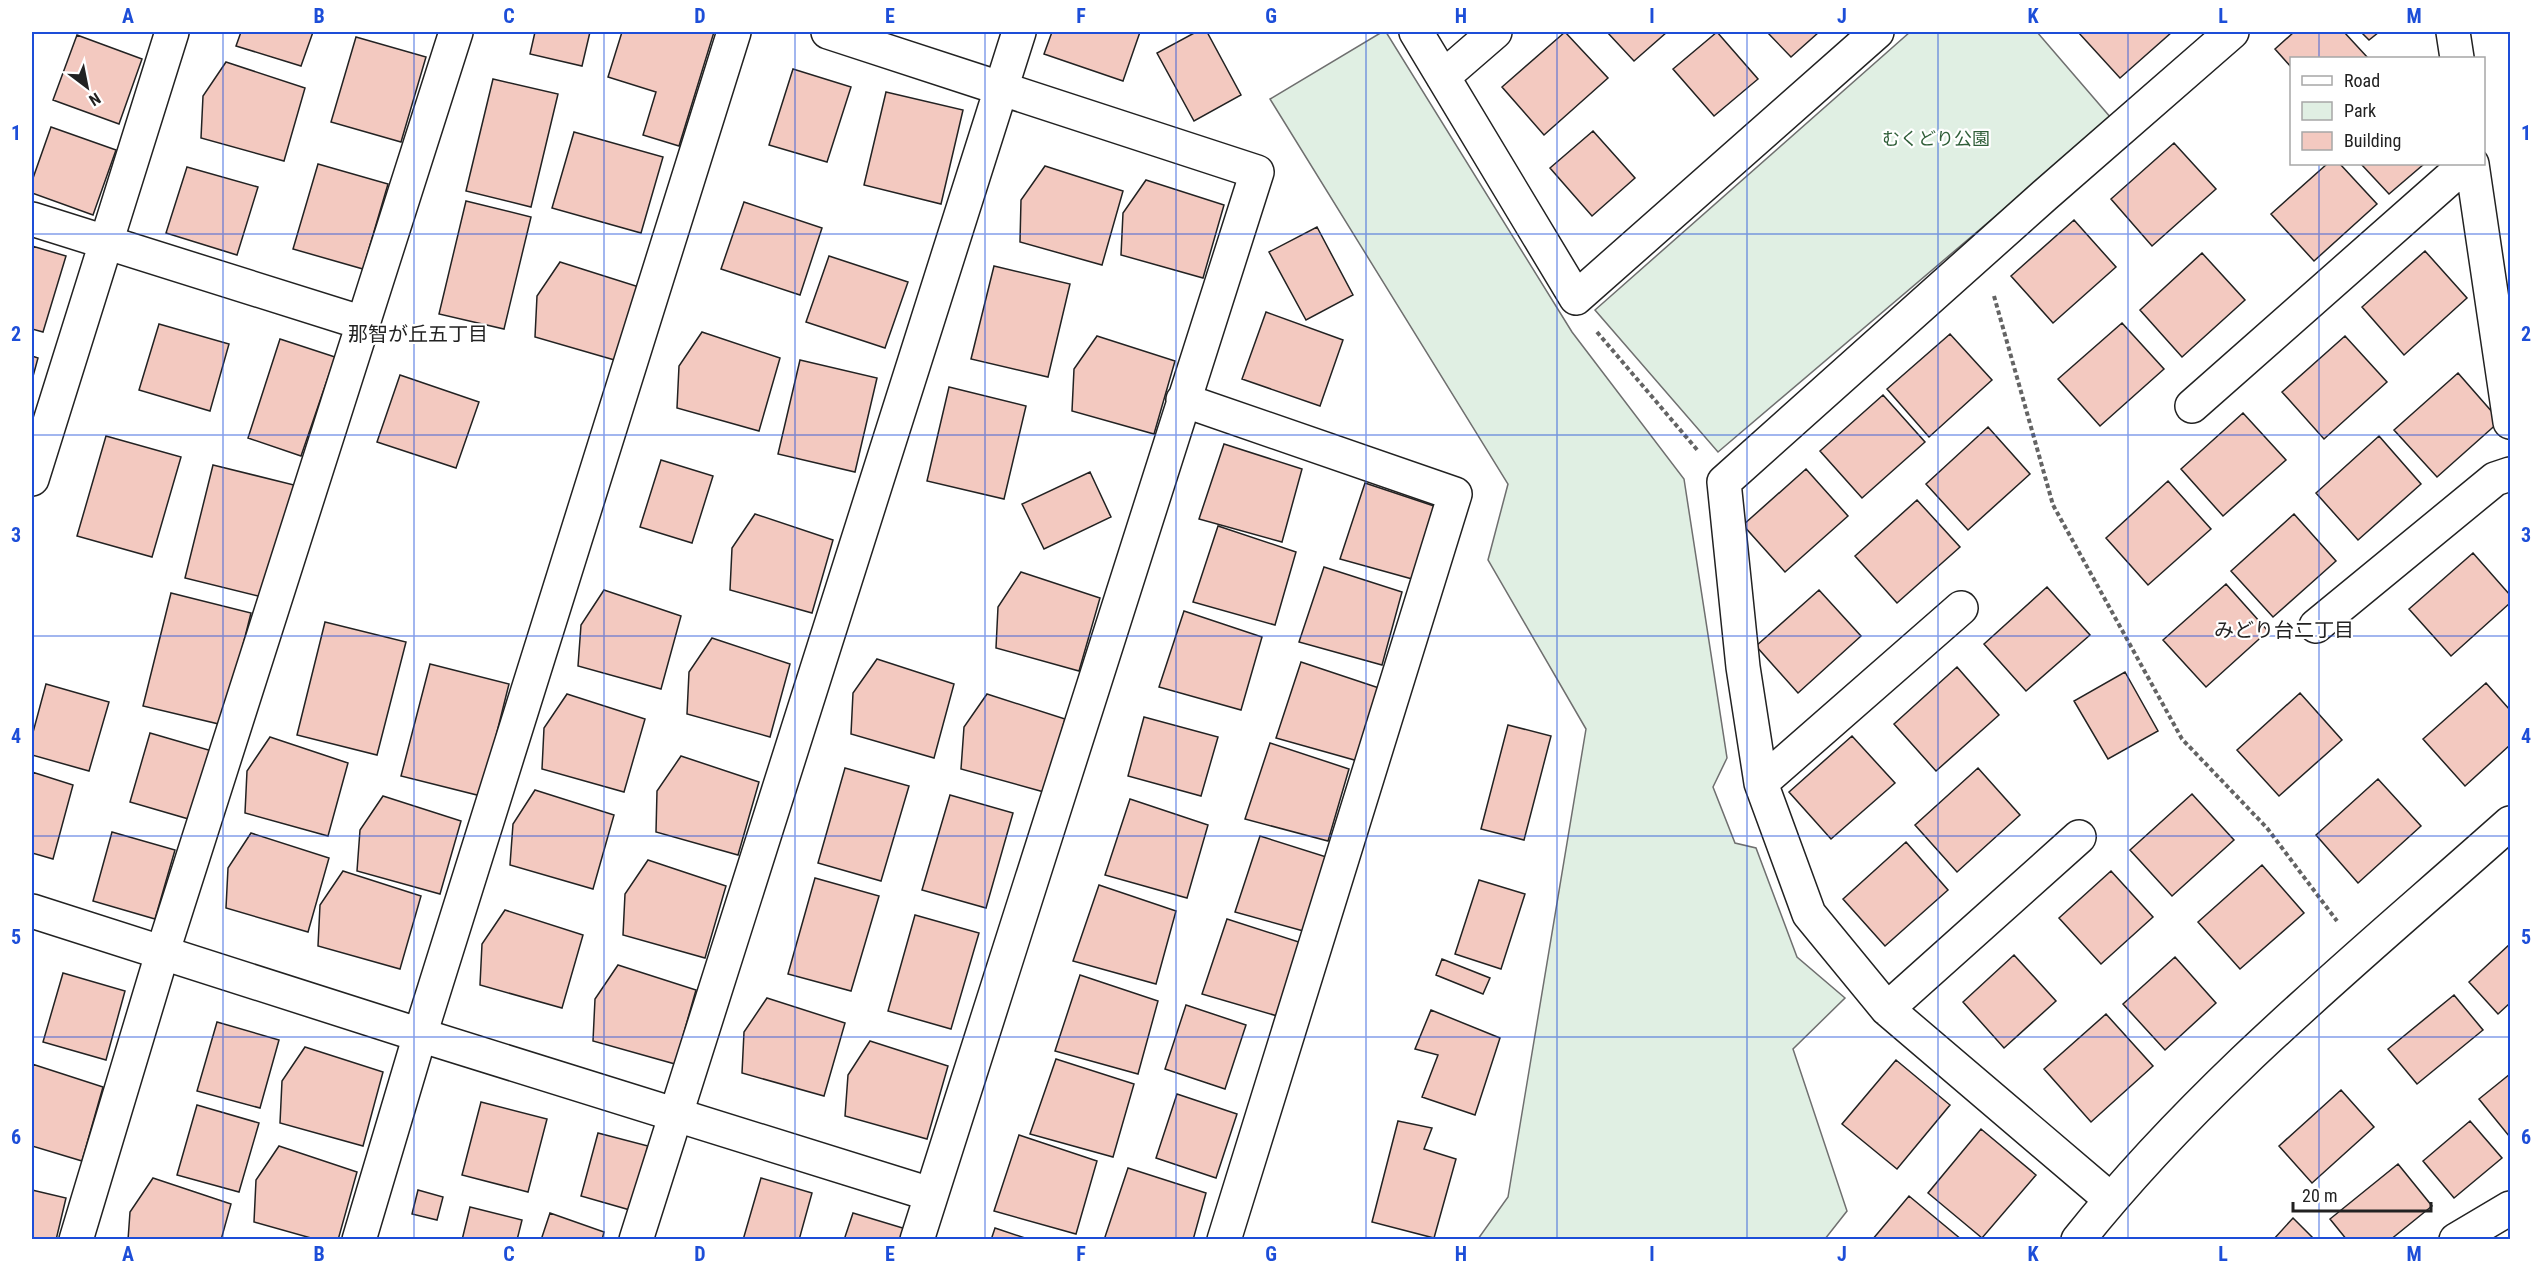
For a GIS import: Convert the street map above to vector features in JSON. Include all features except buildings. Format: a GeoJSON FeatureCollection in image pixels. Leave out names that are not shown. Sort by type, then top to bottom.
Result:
{"type":"FeatureCollection","features":[{"type":"Feature","properties":{"kind":"street"},"geometry":{"type":"LineString","coordinates":[[32,480],[172,32]]}},
{"type":"Feature","properties":{"kind":"street"},"geometry":{"type":"LineString","coordinates":[[76,1239],[162,954],[456,32]]}},
{"type":"Feature","properties":{"kind":"street"},"geometry":{"type":"LineString","coordinates":[[359,1239],[420,1035],[734,32]]}},
{"type":"Feature","properties":{"kind":"street"},"geometry":{"type":"LineString","coordinates":[[828,32],[1257,172],[917,1239]]}},
{"type":"Feature","properties":{"kind":"street"},"geometry":{"type":"LineString","coordinates":[[636,1239],[677,1116],[1019,32]]}},
{"type":"Feature","properties":{"kind":"street"},"geometry":{"type":"LineString","coordinates":[[1416,32],[1576,298],[1877,32]]}},
{"type":"Feature","properties":{"kind":"street"},"geometry":{"type":"LineString","coordinates":[[1443,77],[1495,32]]}},
{"type":"Feature","properties":{"kind":"street"},"geometry":{"type":"LineString","coordinates":[[2110,1200],[1887,1009],[1809,914],[1761,783],[1743,667],[1724,482],[2232,32]]}},
{"type":"Feature","properties":{"kind":"street"},"geometry":{"type":"LineString","coordinates":[[2453,32],[2457,57]]}},
{"type":"Feature","properties":{"kind":"street"},"geometry":{"type":"LineString","coordinates":[[2192,406],[2465,165]]}},
{"type":"Feature","properties":{"kind":"street"},"geometry":{"type":"LineString","coordinates":[[2472,165],[2511,422]]}},
{"type":"Feature","properties":{"kind":"street"},"geometry":{"type":"LineString","coordinates":[[32,219],[363,323]]}},
{"type":"Feature","properties":{"kind":"street"},"geometry":{"type":"LineString","coordinates":[[1183,400],[1455,494],[1224,1239]]}},
{"type":"Feature","properties":{"kind":"street"},"geometry":{"type":"LineString","coordinates":[[2316,626],[2495,478],[2511,474]]}},
{"type":"Feature","properties":{"kind":"street"},"geometry":{"type":"LineString","coordinates":[[1761,783],[1960,608]]}},
{"type":"Feature","properties":{"kind":"street"},"geometry":{"type":"LineString","coordinates":[[2078,1239],[2110,1200],[2253,1052],[2511,823]]}},
{"type":"Feature","properties":{"kind":"street"},"geometry":{"type":"LineString","coordinates":[[1887,1009],[2079,837]]}},
{"type":"Feature","properties":{"kind":"street"},"geometry":{"type":"LineString","coordinates":[[32,911],[162,954],[930,1194]]}},
{"type":"Feature","properties":{"kind":"street"},"geometry":{"type":"LineString","coordinates":[[2456,1239],[2511,1208]]}},
{"type":"Feature","properties":{"kind":"path"},"geometry":{"type":"LineString","coordinates":[[1982,252],[2053,505],[2182,739],[2266,828],[2338,921]]}},
{"type":"Feature","properties":{"kind":"path"},"geometry":{"type":"LineString","coordinates":[[1576,298],[1592,325],[1724,482]]}},
{"type":"Feature","properties":{"kind":"green space"},"geometry":{"type":"Polygon","coordinates":[[[1382,32],[1386,32],[1572,332],[1684,479],[1727,758],[1713,787],[1735,843],[1756,848],[1797,957],[1845,998],[1793,1049],[1847,1211],[1825,1239],[1478,1239],[1508,1197],[1586,729],[1488,560],[1508,484],[1270,99],[1382,32]]]}},
{"type":"Feature","properties":{"kind":"green space","name":"むくどり公園"},"geometry":{"type":"Polygon","coordinates":[[[1910,32],[2037,32],[2111,118],[1718,452],[1595,310],[1910,32]]]}},
{"type":"Feature","properties":{"kind":"district","name":"那智が丘五丁目"},"geometry":{"type":"Point","coordinates":[418,334]}},
{"type":"Feature","properties":{"kind":"district","name":"みどり台二丁目"},"geometry":{"type":"Point","coordinates":[2284,630]}}]}
